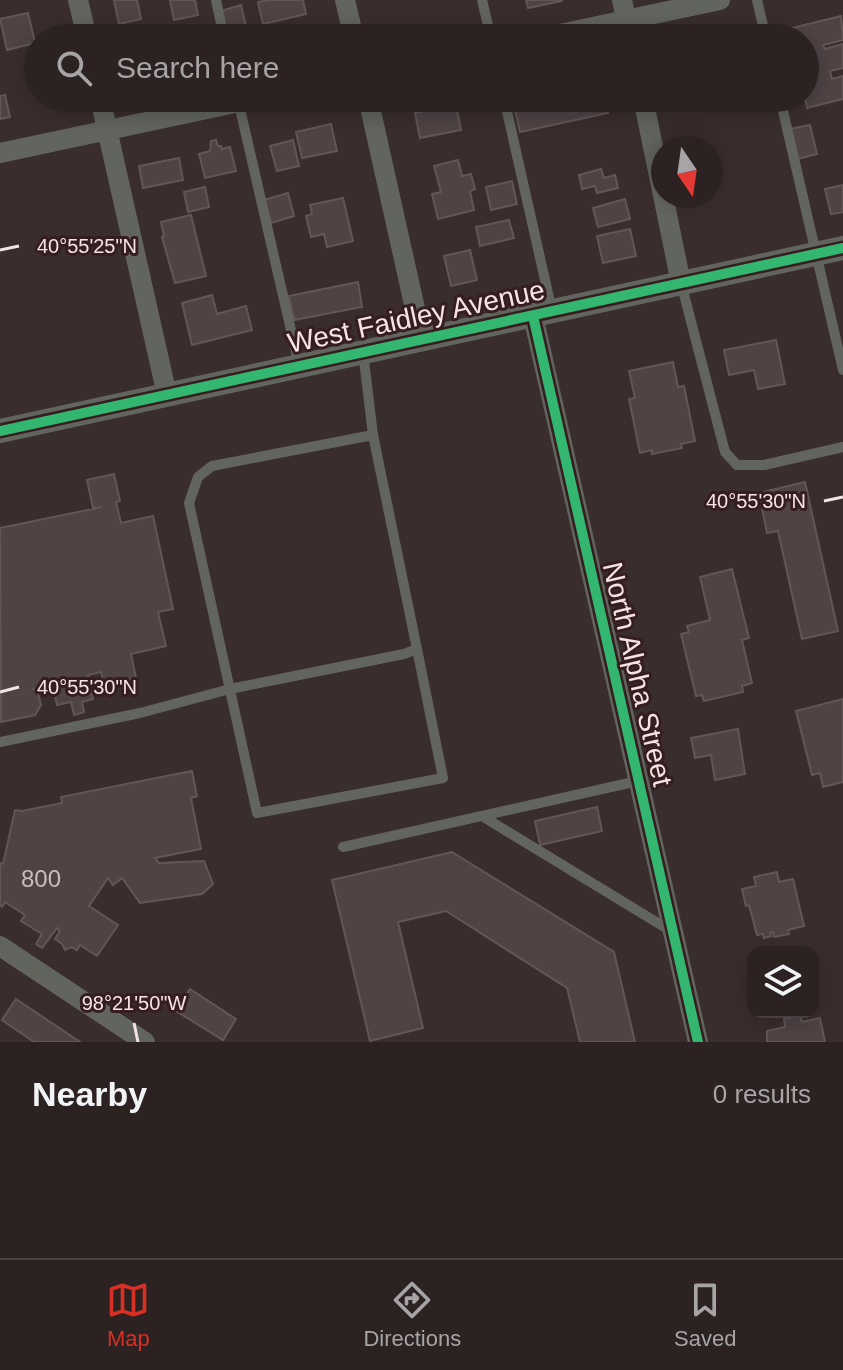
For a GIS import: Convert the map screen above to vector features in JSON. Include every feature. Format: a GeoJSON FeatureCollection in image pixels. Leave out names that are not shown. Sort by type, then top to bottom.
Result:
{"type":"FeatureCollection","features":[{"type":"Feature","properties":{"kind":"street"},"geometry":{"type":"LineString","coordinates":[[78,0],[84,24]]}},
{"type":"Feature","properties":{"kind":"street"},"geometry":{"type":"LineString","coordinates":[[345,0],[351,24]]}},
{"type":"Feature","properties":{"kind":"street"},"geometry":{"type":"LineString","coordinates":[[604,24],[720,0]]}},
{"type":"Feature","properties":{"kind":"street"},"geometry":{"type":"LineString","coordinates":[[104,112],[167,395]]}},
{"type":"Feature","properties":{"kind":"street"},"geometry":{"type":"LineString","coordinates":[[0,153],[188,112]]}},
{"type":"Feature","properties":{"kind":"street"},"geometry":{"type":"LineString","coordinates":[[371,112],[422,340]]}},
{"type":"Feature","properties":{"kind":"street"},"geometry":{"type":"LineString","coordinates":[[646,112],[681,283]]}},
{"type":"Feature","properties":{"kind":"street","name":"West Faidley Avenue"},"geometry":{"type":"LineString","coordinates":[[0,431],[843,248]]}},
{"type":"Feature","properties":{"kind":"street","name":"North Alpha Street"},"geometry":{"type":"LineString","coordinates":[[543,314],[638,781],[698,1042]]}},
{"type":"Feature","properties":{"kind":"street"},"geometry":{"type":"LineString","coordinates":[[0,946],[140,1041]]}},
{"type":"Feature","properties":{"kind":"lane"},"geometry":{"type":"LineString","coordinates":[[216,0],[221,24]]}},
{"type":"Feature","properties":{"kind":"lane"},"geometry":{"type":"LineString","coordinates":[[482,0],[488,24]]}},
{"type":"Feature","properties":{"kind":"lane"},"geometry":{"type":"LineString","coordinates":[[757,0],[763,24]]}},
{"type":"Feature","properties":{"kind":"lane"},"geometry":{"type":"LineString","coordinates":[[248,112],[299,366]]}},
{"type":"Feature","properties":{"kind":"lane"},"geometry":{"type":"LineString","coordinates":[[507,112],[543,314]]}},
{"type":"Feature","properties":{"kind":"lane"},"geometry":{"type":"LineString","coordinates":[[783,112],[843,370]]}},
{"type":"Feature","properties":{"kind":"lane"},"geometry":{"type":"LineString","coordinates":[[681,283],[725,452],[737,465],[764,465],[843,447]]}},
{"type":"Feature","properties":{"kind":"lane"},"geometry":{"type":"LineString","coordinates":[[363,352],[373,435],[443,778],[257,813],[189,503],[198,477],[212,466],[373,435]]}},
{"type":"Feature","properties":{"kind":"lane"},"geometry":{"type":"LineString","coordinates":[[0,742],[417,649]]}},
{"type":"Feature","properties":{"kind":"lane"},"geometry":{"type":"LineString","coordinates":[[343,847],[638,781]]}},
{"type":"Feature","properties":{"kind":"lane"},"geometry":{"type":"LineString","coordinates":[[482,816],[673,932]]}},
{"type":"Feature","properties":{"kind":"building"},"geometry":{"type":"Polygon","coordinates":[[[114,0],[137,0],[141,19],[119,24],[114,0]]]}},
{"type":"Feature","properties":{"kind":"building"},"geometry":{"type":"Polygon","coordinates":[[[170,0],[195,0],[198,15],[174,20],[170,0]]]}},
{"type":"Feature","properties":{"kind":"building"},"geometry":{"type":"Polygon","coordinates":[[[303,0],[306,14],[263,24],[258,2],[303,0]]]}},
{"type":"Feature","properties":{"kind":"building"},"geometry":{"type":"Polygon","coordinates":[[[526,0],[562,0],[562,1],[528,8],[526,0]]]}},
{"type":"Feature","properties":{"kind":"building"},"geometry":{"type":"Polygon","coordinates":[[[241,5],[246,24],[225,24],[221,11],[241,5]]]}},
{"type":"Feature","properties":{"kind":"building"},"geometry":{"type":"Polygon","coordinates":[[[28,13],[31,24],[24,24],[24,46],[7,50],[0,19],[28,13]]]}},
{"type":"Feature","properties":{"kind":"building"},"geometry":{"type":"Polygon","coordinates":[[[841,16],[843,40],[823,45],[825,49],[843,44],[843,68],[830,71],[832,79],[843,76],[843,99],[819,105],[819,24],[808,24],[841,16]]]}},
{"type":"Feature","properties":{"kind":"building"},"geometry":{"type":"Polygon","coordinates":[[[5,95],[10,117],[0,119],[0,96],[5,95]]]}},
{"type":"Feature","properties":{"kind":"building"},"geometry":{"type":"Polygon","coordinates":[[[457,112],[461,130],[420,138],[415,113],[457,112]]]}},
{"type":"Feature","properties":{"kind":"building"},"geometry":{"type":"Polygon","coordinates":[[[516,112],[608,112],[608,113],[520,132],[516,112]]]}},
{"type":"Feature","properties":{"kind":"building"},"geometry":{"type":"Polygon","coordinates":[[[331,124],[337,151],[302,158],[296,132],[331,124]]]}},
{"type":"Feature","properties":{"kind":"building"},"geometry":{"type":"Polygon","coordinates":[[[810,125],[817,154],[797,159],[790,129],[810,125]]]}},
{"type":"Feature","properties":{"kind":"building"},"geometry":{"type":"Polygon","coordinates":[[[216,140],[222,149],[230,147],[236,171],[205,178],[199,154],[210,151],[211,141],[216,140]]]}},
{"type":"Feature","properties":{"kind":"building"},"geometry":{"type":"Polygon","coordinates":[[[293,140],[299,166],[277,171],[270,146],[293,140]]]}},
{"type":"Feature","properties":{"kind":"building"},"geometry":{"type":"Polygon","coordinates":[[[179,158],[183,180],[143,188],[139,166],[179,158]]]}},
{"type":"Feature","properties":{"kind":"building"},"geometry":{"type":"Polygon","coordinates":[[[458,160],[462,176],[471,174],[475,189],[470,191],[474,210],[438,219],[432,194],[441,192],[434,166],[458,160]]]}},
{"type":"Feature","properties":{"kind":"building"},"geometry":{"type":"Polygon","coordinates":[[[601,169],[604,178],[615,175],[618,188],[597,193],[595,186],[582,189],[579,175],[601,169]]]}},
{"type":"Feature","properties":{"kind":"building"},"geometry":{"type":"Polygon","coordinates":[[[512,181],[517,204],[491,210],[486,187],[512,181]]]}},
{"type":"Feature","properties":{"kind":"building"},"geometry":{"type":"Polygon","coordinates":[[[843,185],[843,212],[831,214],[825,189],[843,185]]]}},
{"type":"Feature","properties":{"kind":"building"},"geometry":{"type":"Polygon","coordinates":[[[205,187],[209,207],[188,212],[184,192],[205,187]]]}},
{"type":"Feature","properties":{"kind":"building"},"geometry":{"type":"Polygon","coordinates":[[[288,193],[294,216],[271,223],[264,200],[288,193]]]}},
{"type":"Feature","properties":{"kind":"building"},"geometry":{"type":"Polygon","coordinates":[[[343,198],[353,241],[327,247],[324,234],[311,237],[306,216],[312,214],[310,205],[343,198]]]}},
{"type":"Feature","properties":{"kind":"building"},"geometry":{"type":"Polygon","coordinates":[[[625,199],[630,219],[598,227],[593,208],[625,199]]]}},
{"type":"Feature","properties":{"kind":"building"},"geometry":{"type":"Polygon","coordinates":[[[191,215],[206,276],[175,283],[161,222],[191,215]]]}},
{"type":"Feature","properties":{"kind":"building"},"geometry":{"type":"Polygon","coordinates":[[[509,220],[514,238],[480,246],[476,227],[509,220]]]}},
{"type":"Feature","properties":{"kind":"building"},"geometry":{"type":"Polygon","coordinates":[[[630,229],[636,256],[603,263],[597,236],[630,229]]]}},
{"type":"Feature","properties":{"kind":"building"},"geometry":{"type":"Polygon","coordinates":[[[470,250],[477,280],[451,286],[444,256],[470,250]]]}},
{"type":"Feature","properties":{"kind":"building"},"geometry":{"type":"Polygon","coordinates":[[[358,282],[362,307],[294,320],[289,296],[358,282]]]}},
{"type":"Feature","properties":{"kind":"building"},"geometry":{"type":"Polygon","coordinates":[[[212,295],[217,314],[246,306],[252,330],[192,345],[182,303],[212,295]]]}},
{"type":"Feature","properties":{"kind":"building"},"geometry":{"type":"Polygon","coordinates":[[[776,340],[785,384],[758,389],[754,370],[729,375],[724,350],[776,340]]]}},
{"type":"Feature","properties":{"kind":"building"},"geometry":{"type":"Polygon","coordinates":[[[673,362],[678,387],[684,386],[695,441],[681,444],[682,448],[652,454],[652,450],[640,453],[629,399],[635,398],[629,371],[673,362]]]}},
{"type":"Feature","properties":{"kind":"building"},"geometry":{"type":"Polygon","coordinates":[[[114,474],[121,523],[153,516],[173,609],[158,612],[166,646],[131,654],[136,678],[104,685],[101,672],[88,675],[93,699],[82,702],[84,712],[74,715],[71,702],[57,705],[53,685],[33,689],[38,693],[41,705],[35,715],[1,722],[0,528],[102,507],[93,508],[87,480],[114,474]]]}},
{"type":"Feature","properties":{"kind":"building"},"geometry":{"type":"Polygon","coordinates":[[[805,482],[838,631],[802,639],[778,531],[767,533],[759,493],[805,482]]]}},
{"type":"Feature","properties":{"kind":"building"},"geometry":{"type":"Polygon","coordinates":[[[732,569],[749,638],[742,640],[752,683],[742,686],[743,692],[704,701],[702,695],[696,696],[681,634],[689,632],[687,626],[710,620],[700,577],[732,569]]]}},
{"type":"Feature","properties":{"kind":"building"},"geometry":{"type":"Polygon","coordinates":[[[843,699],[843,782],[823,787],[820,773],[812,775],[796,711],[843,699]]]}},
{"type":"Feature","properties":{"kind":"building"},"geometry":{"type":"Polygon","coordinates":[[[738,729],[745,774],[715,780],[711,755],[695,758],[691,738],[738,729]]]}},
{"type":"Feature","properties":{"kind":"building"},"geometry":{"type":"Polygon","coordinates":[[[192,771],[197,796],[191,798],[201,849],[155,858],[159,863],[204,861],[213,884],[202,894],[140,903],[122,878],[113,885],[108,878],[89,906],[118,925],[97,956],[80,945],[77,950],[71,947],[65,950],[55,939],[60,931],[57,928],[42,948],[36,944],[42,934],[21,921],[25,915],[5,902],[2,907],[0,905],[0,863],[3,864],[15,810],[62,803],[61,797],[192,771]]]}},
{"type":"Feature","properties":{"kind":"building"},"geometry":{"type":"Polygon","coordinates":[[[597,807],[602,831],[540,845],[535,821],[597,807]]]}},
{"type":"Feature","properties":{"kind":"building"},"geometry":{"type":"Polygon","coordinates":[[[452,852],[614,952],[635,1042],[580,1042],[567,988],[446,911],[398,922],[423,1028],[370,1041],[332,880],[452,852]]]}},
{"type":"Feature","properties":{"kind":"building"},"geometry":{"type":"Polygon","coordinates":[[[777,872],[779,882],[793,879],[804,926],[788,930],[789,934],[774,937],[773,932],[764,938],[763,934],[757,935],[742,889],[756,886],[754,877],[777,872]]]}},
{"type":"Feature","properties":{"kind":"building"},"geometry":{"type":"Polygon","coordinates":[[[190,989],[236,1019],[223,1040],[176,1011],[190,989]]]}},
{"type":"Feature","properties":{"kind":"building"},"geometry":{"type":"Polygon","coordinates":[[[16,999],[80,1042],[34,1042],[2,1020],[16,999]]]}},
{"type":"Feature","properties":{"kind":"building"},"geometry":{"type":"Polygon","coordinates":[[[801,1018],[802,1022],[820,1018],[825,1042],[767,1042],[767,1031],[785,1027],[784,1019],[801,1018]]]}},
{"type":"Feature","properties":{"kind":"cycle path"},"geometry":{"type":"LineString","coordinates":[[0,431],[843,248]]}},
{"type":"Feature","properties":{"kind":"cycle path"},"geometry":{"type":"LineString","coordinates":[[533,316],[698,1042]]}}]}
